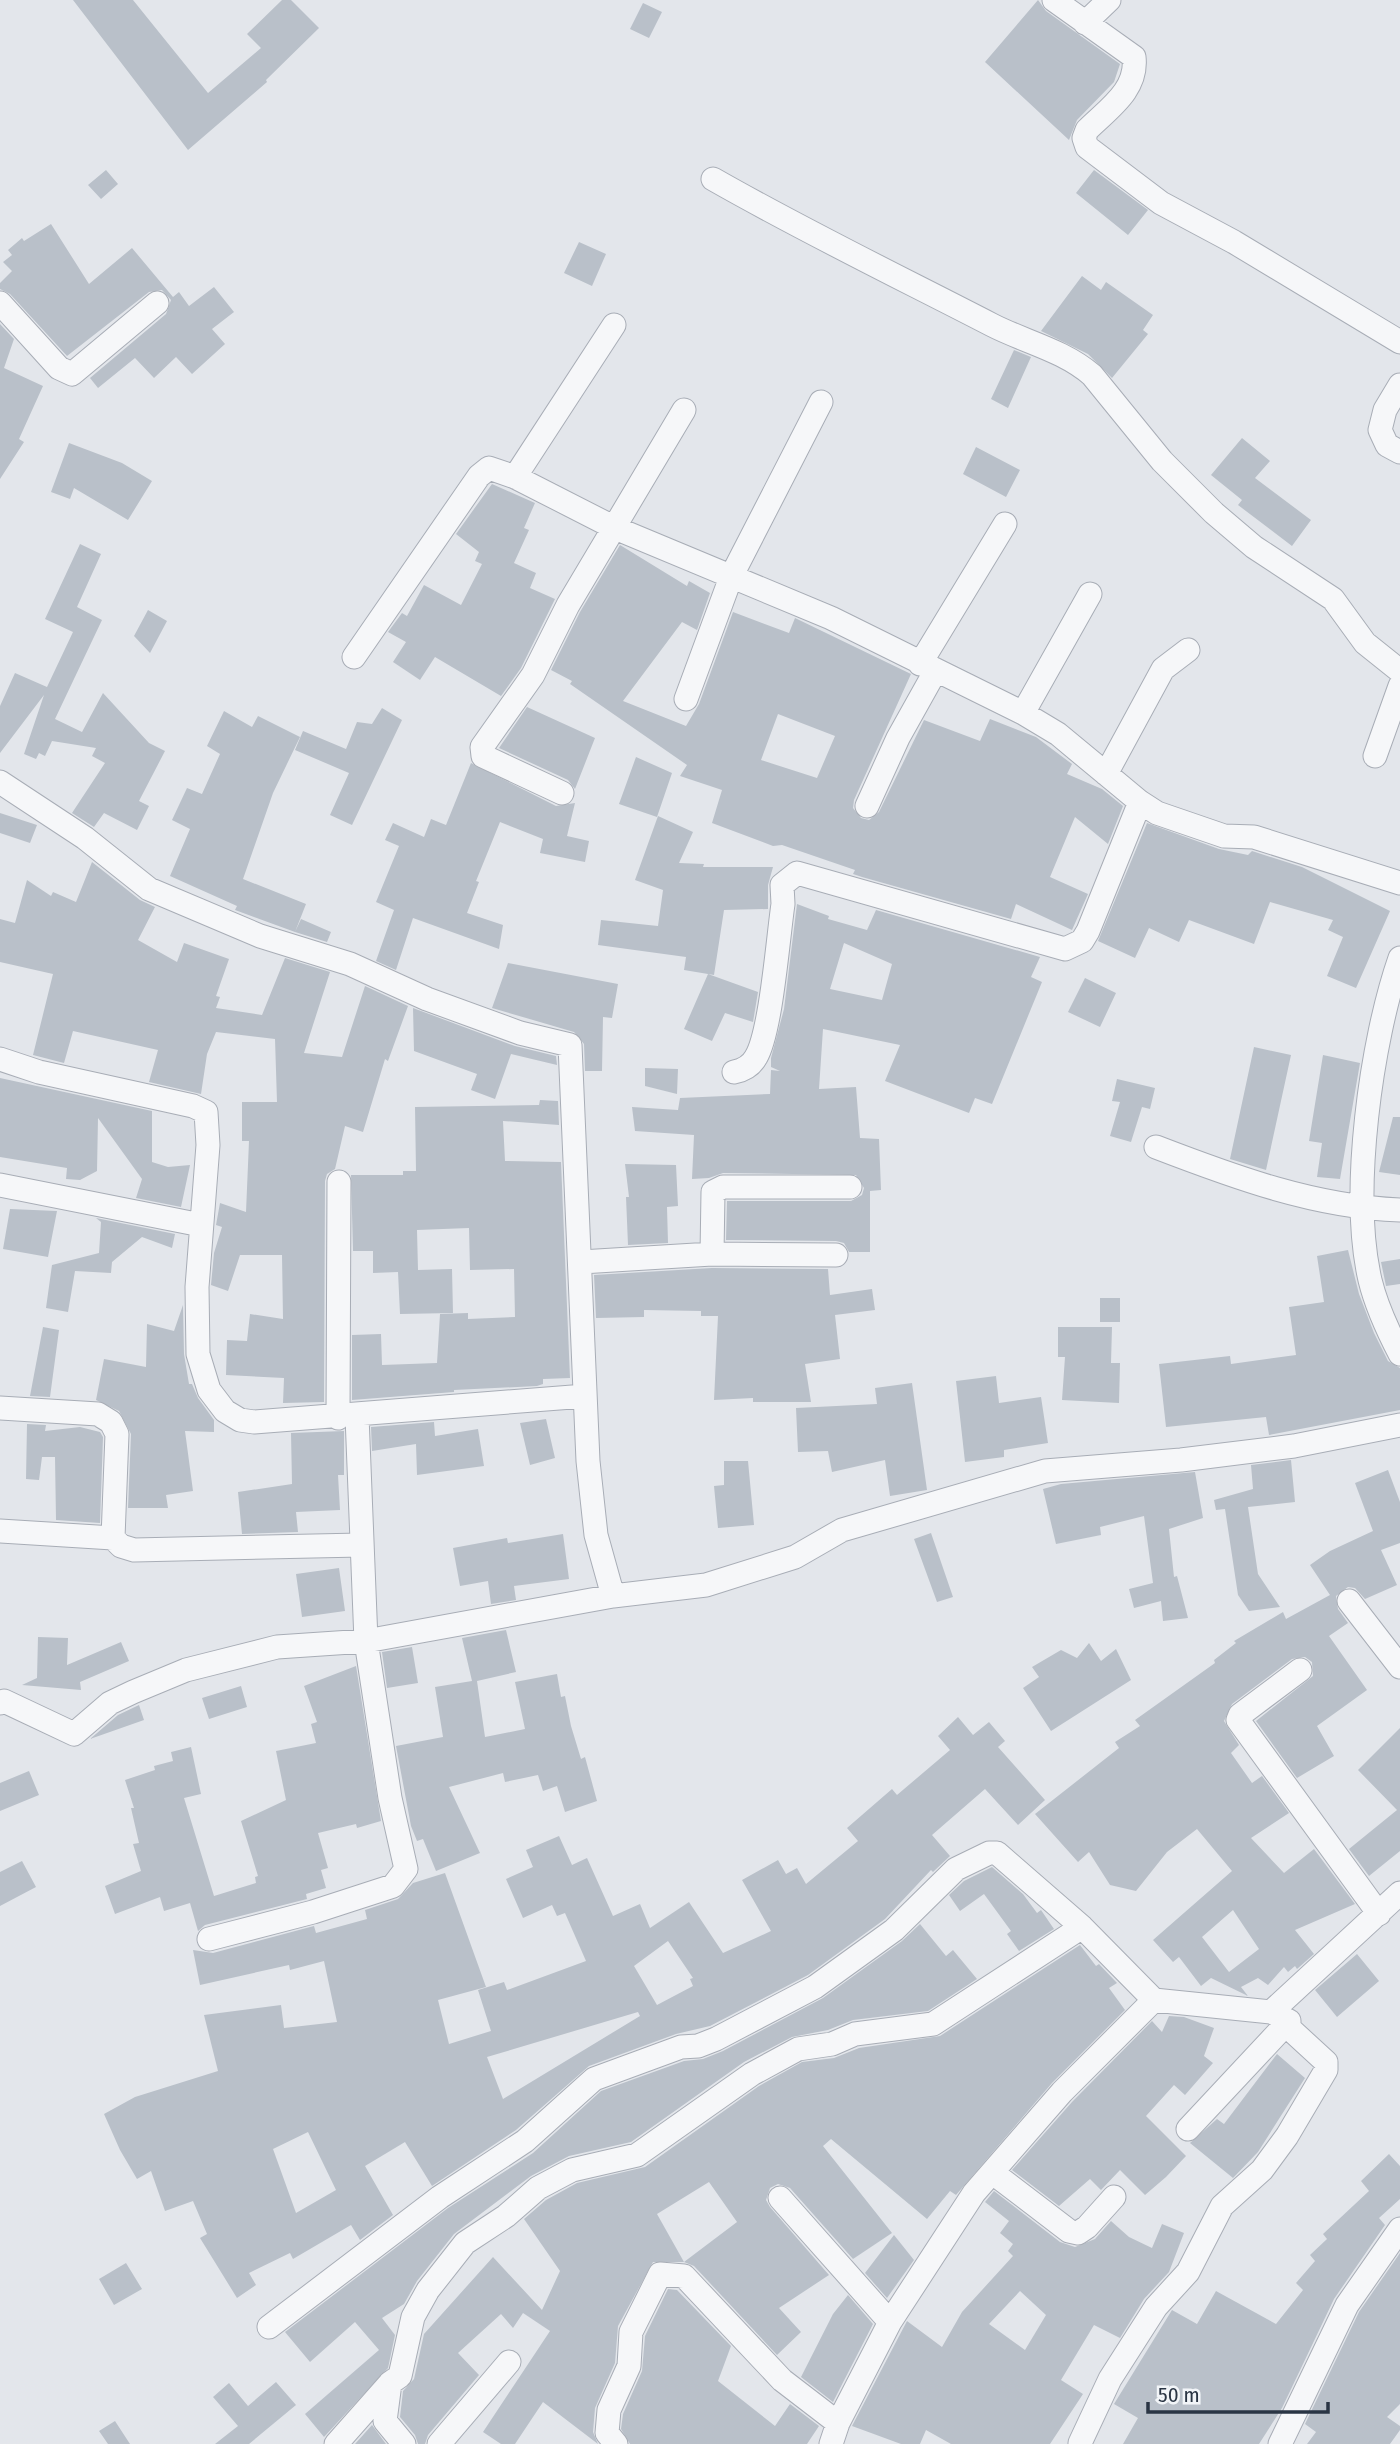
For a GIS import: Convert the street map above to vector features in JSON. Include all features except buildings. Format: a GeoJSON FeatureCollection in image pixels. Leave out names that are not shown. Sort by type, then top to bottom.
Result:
{"type":"FeatureCollection","features":[{"type":"Feature","properties":{"kind":"street"},"geometry":{"type":"LineString","coordinates":[[1054,0],[1134,57],[1136,73],[1131,85],[1087,130],[1084,138],[1087,147],[1161,203],[1234,243],[1400,342]]}},
{"type":"Feature","properties":{"kind":"street"},"geometry":{"type":"LineString","coordinates":[[1085,23],[1109,0]]}},
{"type":"Feature","properties":{"kind":"street"},"geometry":{"type":"LineString","coordinates":[[713,179],[780,218],[996,327],[1079,365],[1091,375],[1162,461],[1214,513],[1254,547],[1333,599],[1365,642],[1400,671]]}},
{"type":"Feature","properties":{"kind":"street"},"geometry":{"type":"LineString","coordinates":[[0,303],[59,368],[72,374],[157,303]]}},
{"type":"Feature","properties":{"kind":"street"},"geometry":{"type":"LineString","coordinates":[[515,477],[614,325]]}},
{"type":"Feature","properties":{"kind":"street"},"geometry":{"type":"LineString","coordinates":[[1400,385],[1385,410],[1380,430],[1380,437],[1387,445],[1400,452]]}},
{"type":"Feature","properties":{"kind":"street"},"geometry":{"type":"LineString","coordinates":[[686,699],[732,577],[821,402]]}},
{"type":"Feature","properties":{"kind":"street"},"geometry":{"type":"LineString","coordinates":[[562,793],[483,756],[482,747],[533,676],[568,605],[684,410]]}},
{"type":"Feature","properties":{"kind":"street"},"geometry":{"type":"LineString","coordinates":[[354,657],[479,476],[489,468],[515,477],[615,528],[831,618],[1023,713],[1058,734],[1157,813],[1224,836],[1254,837],[1400,883]]}},
{"type":"Feature","properties":{"kind":"street"},"geometry":{"type":"LineString","coordinates":[[867,806],[928,667],[1005,524]]}},
{"type":"Feature","properties":{"kind":"street"},"geometry":{"type":"LineString","coordinates":[[1023,713],[1090,594]]}},
{"type":"Feature","properties":{"kind":"street"},"geometry":{"type":"LineString","coordinates":[[1106,774],[1163,668],[1188,650]]}},
{"type":"Feature","properties":{"kind":"street"},"geometry":{"type":"LineString","coordinates":[[1376,756],[1400,686]]}},
{"type":"Feature","properties":{"kind":"street"},"geometry":{"type":"LineString","coordinates":[[0,782],[85,838],[149,889],[260,936],[350,964],[439,1004],[520,1033],[570,1045],[585,1395],[596,1535],[613,1596]]}},
{"type":"Feature","properties":{"kind":"street"},"geometry":{"type":"LineString","coordinates":[[734,1072],[744,1070],[752,1062],[764,1035],[783,904],[782,885],[789,876],[797,873],[1065,949],[1082,941],[1088,931],[1140,802]]}},
{"type":"Feature","properties":{"kind":"street"},"geometry":{"type":"LineString","coordinates":[[1398,968],[1378,1037],[1365,1156],[1363,1209],[1370,1280],[1388,1332],[1400,1354]]}},
{"type":"Feature","properties":{"kind":"street"},"geometry":{"type":"LineString","coordinates":[[0,1059],[39,1072],[193,1106],[206,1112],[208,1145],[197,1287],[198,1354],[209,1390],[218,1405],[233,1417],[254,1422],[347,1417],[585,1395]]}},
{"type":"Feature","properties":{"kind":"street"},"geometry":{"type":"LineString","coordinates":[[1156,1147],[1242,1180],[1363,1209],[1400,1210]]}},
{"type":"Feature","properties":{"kind":"street"},"geometry":{"type":"LineString","coordinates":[[209,1939],[313,1913],[393,1886],[403,1877],[406,1869],[390,1798],[366,1641],[361,1545],[347,1417],[339,1182]]}},
{"type":"Feature","properties":{"kind":"street"},"geometry":{"type":"LineString","coordinates":[[0,1185],[201,1225]]}},
{"type":"Feature","properties":{"kind":"street"},"geometry":{"type":"LineString","coordinates":[[712,1254],[710,1201],[713,1192],[723,1186],[850,1187]]}},
{"type":"Feature","properties":{"kind":"street"},"geometry":{"type":"LineString","coordinates":[[581,1262],[712,1254],[836,1255]]}},
{"type":"Feature","properties":{"kind":"street"},"geometry":{"type":"LineString","coordinates":[[0,1408],[98,1414],[111,1422],[117,1434],[113,1538]]}},
{"type":"Feature","properties":{"kind":"street"},"geometry":{"type":"LineString","coordinates":[[0,1703],[4,1701],[33,1717],[74,1734],[110,1703],[186,1670],[278,1647],[366,1641],[613,1596],[706,1585],[794,1557],[842,1530],[1045,1471],[1181,1460],[1294,1446],[1400,1426]]}},
{"type":"Feature","properties":{"kind":"street"},"geometry":{"type":"LineString","coordinates":[[0,1531],[113,1538],[121,1546],[134,1550],[361,1545]]}},
{"type":"Feature","properties":{"kind":"street"},"geometry":{"type":"LineString","coordinates":[[1349,1601],[1388,1656],[1400,1667]]}},
{"type":"Feature","properties":{"kind":"street"},"geometry":{"type":"LineString","coordinates":[[1300,1670],[1240,1715],[1238,1720],[1379,1913]]}},
{"type":"Feature","properties":{"kind":"street"},"geometry":{"type":"LineString","coordinates":[[269,2327],[440,2197],[524,2141],[594,2079],[681,2047],[698,2046],[716,2039],[815,1987],[894,1930],[956,1870],[974,1859],[997,1853],[1082,1927],[1154,2000],[1280,2016],[1289,2028],[1326,2062],[1322,2080],[1262,2170],[1222,2206],[1188,2272],[1156,2306],[1110,2379],[1080,2442]]}},
{"type":"Feature","properties":{"kind":"street"},"geometry":{"type":"LineString","coordinates":[[1188,2129],[1280,2016],[1400,1893]]}},
{"type":"Feature","properties":{"kind":"street"},"geometry":{"type":"LineString","coordinates":[[336,2444],[390,2383],[400,2376],[413,2317],[428,2290],[465,2243],[506,2216],[538,2188],[572,2170],[637,2155],[752,2074],[798,2049],[832,2044],[855,2034],[933,2024],[1082,1927]]}},
{"type":"Feature","properties":{"kind":"street"},"geometry":{"type":"LineString","coordinates":[[616,2444],[607,2433],[609,2410],[629,2366],[631,2332],[660,2274],[684,2276],[834,2434],[890,2322],[974,2193],[1062,2092],[1154,2000]]}},
{"type":"Feature","properties":{"kind":"street"},"geometry":{"type":"LineString","coordinates":[[993,2173],[1069,2231],[1078,2232],[1087,2227],[1114,2197]]}},
{"type":"Feature","properties":{"kind":"street"},"geometry":{"type":"LineString","coordinates":[[780,2198],[890,2322]]}},
{"type":"Feature","properties":{"kind":"street"},"geometry":{"type":"LineString","coordinates":[[1280,2444],[1348,2305],[1400,2230]]}},
{"type":"Feature","properties":{"kind":"street"},"geometry":{"type":"LineString","coordinates":[[439,2444],[509,2362]]}},
{"type":"Feature","properties":{"kind":"street"},"geometry":{"type":"LineString","coordinates":[[390,2383],[385,2421],[404,2444]]}}]}
